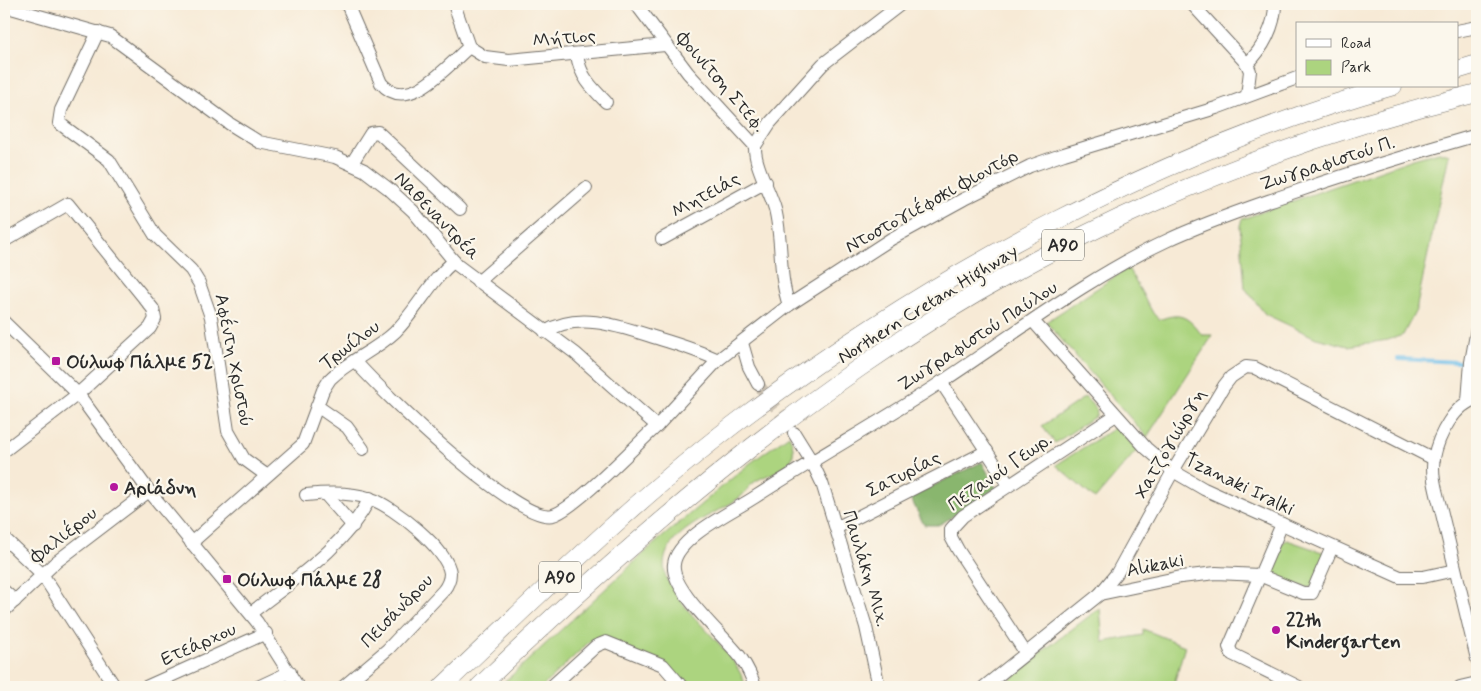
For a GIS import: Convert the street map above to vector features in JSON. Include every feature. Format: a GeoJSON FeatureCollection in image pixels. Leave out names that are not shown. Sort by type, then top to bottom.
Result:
{"type":"FeatureCollection","features":[{"type":"Feature","properties":{"kind":"highway"},"geometry":{"type":"LineString","coordinates":[[1458,70],[1477,64]]}},
{"type":"Feature","properties":{"kind":"highway","name":"Northern Cretan Highway"},"geometry":{"type":"LineString","coordinates":[[442,687],[584,554],[680,469],[748,414],[846,345],[986,259],[1083,207],[1176,164],[1261,129],[1338,102],[1386,88]]}},
{"type":"Feature","properties":{"kind":"highway","name":"Northern Cretan Highway"},"geometry":{"type":"LineString","coordinates":[[479,687],[644,536],[751,448],[860,367],[954,308],[1069,242],[1139,209],[1232,169],[1348,127],[1477,93]]}},
{"type":"Feature","properties":{"kind":"street"},"geometry":{"type":"LineString","coordinates":[[347,4],[381,83],[387,90],[398,94],[411,94],[424,87],[469,47],[454,4]]}},
{"type":"Feature","properties":{"kind":"street","name":"Φοινίτση Στεφ."},"geometry":{"type":"LineString","coordinates":[[636,4],[665,45],[755,146],[756,158],[766,182],[779,229],[789,305]]}},
{"type":"Feature","properties":{"kind":"street"},"geometry":{"type":"LineString","coordinates":[[755,146],[764,130],[808,79],[852,40],[901,4]]}},
{"type":"Feature","properties":{"kind":"street"},"geometry":{"type":"LineString","coordinates":[[1192,4],[1248,64],[1250,71],[1247,96]]}},
{"type":"Feature","properties":{"kind":"street"},"geometry":{"type":"LineString","coordinates":[[1248,64],[1262,47],[1272,22],[1275,4]]}},
{"type":"Feature","properties":{"kind":"street","name":"Ναθεναντρέα"},"geometry":{"type":"LineString","coordinates":[[4,6],[98,32],[117,40],[150,67],[253,138],[270,145],[330,156],[352,163],[378,179],[432,232],[454,261],[478,282],[575,353],[657,426]]}},
{"type":"Feature","properties":{"kind":"street"},"geometry":{"type":"LineString","coordinates":[[1458,31],[1477,27]]}},
{"type":"Feature","properties":{"kind":"street","name":"Αφέντη Χριστού"},"geometry":{"type":"LineString","coordinates":[[98,32],[61,110],[59,123],[109,160],[155,235],[191,270],[200,283],[212,317],[228,431],[244,459],[266,475]]}},
{"type":"Feature","properties":{"kind":"street","name":"Μήτιος"},"geometry":{"type":"LineString","coordinates":[[469,47],[485,57],[509,60],[577,55],[665,45]]}},
{"type":"Feature","properties":{"kind":"street"},"geometry":{"type":"LineString","coordinates":[[577,55],[579,68],[586,81],[606,102]]}},
{"type":"Feature","properties":{"kind":"street","name":"Ντοστογιέφσκι Φιοντόρ"},"geometry":{"type":"LineString","coordinates":[[742,342],[789,305],[892,239],[964,198],[1030,166],[1130,133],[1216,108],[1296,78]]}},
{"type":"Feature","properties":{"kind":"street"},"geometry":{"type":"LineString","coordinates":[[352,163],[371,133],[378,132],[460,209]]}},
{"type":"Feature","properties":{"kind":"street","name":"Ζωγραφιστού Π."},"geometry":{"type":"LineString","coordinates":[[1191,230],[1327,181],[1477,135]]}},
{"type":"Feature","properties":{"kind":"street","name":"Μητειάς"},"geometry":{"type":"LineString","coordinates":[[662,239],[766,182]]}},
{"type":"Feature","properties":{"kind":"street"},"geometry":{"type":"LineString","coordinates":[[478,282],[586,188]]}},
{"type":"Feature","properties":{"kind":"street"},"geometry":{"type":"LineString","coordinates":[[4,241],[68,204],[154,309],[155,319],[150,328],[78,394],[5,449]]}},
{"type":"Feature","properties":{"kind":"street","name":"Ζωγραφιστού Παύλου"},"geometry":{"type":"LineString","coordinates":[[755,687],[740,657],[679,584],[674,568],[675,557],[682,547],[697,534],[941,382],[1119,266],[1191,230]]}},
{"type":"Feature","properties":{"kind":"street","name":"Τρωίλου"},"geometry":{"type":"LineString","coordinates":[[191,543],[303,444],[317,406],[330,379],[394,333],[413,312],[445,268],[454,261]]}},
{"type":"Feature","properties":{"kind":"street","name":"Tzanaki Iralki"},"geometry":{"type":"LineString","coordinates":[[1033,321],[1151,453],[1173,471],[1204,489],[1400,577],[1423,577],[1455,570]]}},
{"type":"Feature","properties":{"kind":"street"},"geometry":{"type":"LineString","coordinates":[[4,322],[78,394],[149,491],[251,613],[266,633],[298,687]]}},
{"type":"Feature","properties":{"kind":"street"},"geometry":{"type":"LineString","coordinates":[[545,332],[562,325],[583,322],[604,323],[685,346],[718,360]]}},
{"type":"Feature","properties":{"kind":"street"},"geometry":{"type":"LineString","coordinates":[[1477,329],[1471,362],[1473,400],[1461,407],[1446,428],[1434,459],[1438,494],[1477,660]]}},
{"type":"Feature","properties":{"kind":"street"},"geometry":{"type":"LineString","coordinates":[[356,361],[376,384],[429,434],[512,500],[530,511],[544,516],[553,515],[572,504],[657,426],[718,360],[742,342],[749,367],[758,384]]}},
{"type":"Feature","properties":{"kind":"street","name":"Χατζογιώργη"},"geometry":{"type":"LineString","coordinates":[[1100,594],[1117,573],[1173,471],[1224,386],[1231,377],[1246,367],[1255,368],[1434,459]]}},
{"type":"Feature","properties":{"kind":"street"},"geometry":{"type":"LineString","coordinates":[[941,382],[1010,485]]}},
{"type":"Feature","properties":{"kind":"street"},"geometry":{"type":"LineString","coordinates":[[317,406],[347,427],[363,450]]}},
{"type":"Feature","properties":{"kind":"street","name":"Πεζανού Γεωρ."},"geometry":{"type":"LineString","coordinates":[[1025,652],[951,537],[951,529],[963,516],[1116,415]]}},
{"type":"Feature","properties":{"kind":"street","name":"Παυλάκη Μιχ."},"geometry":{"type":"LineString","coordinates":[[794,433],[812,462],[822,483],[867,633],[879,687]]}},
{"type":"Feature","properties":{"kind":"street","name":"Σατυρίας"},"geometry":{"type":"LineString","coordinates":[[836,528],[987,451]]}},
{"type":"Feature","properties":{"kind":"street","name":"Φαλιέρου"},"geometry":{"type":"LineString","coordinates":[[4,611],[42,574],[149,491]]}},
{"type":"Feature","properties":{"kind":"street"},"geometry":{"type":"LineString","coordinates":[[325,494],[353,526]]}},
{"type":"Feature","properties":{"kind":"street","name":"Πεισάνδρου"},"geometry":{"type":"LineString","coordinates":[[306,495],[325,494],[370,498],[397,512],[432,546],[448,565],[450,579],[443,591],[388,648],[343,687]]}},
{"type":"Feature","properties":{"kind":"street"},"geometry":{"type":"LineString","coordinates":[[251,613],[300,574],[353,526],[370,498]]}},
{"type":"Feature","properties":{"kind":"street"},"geometry":{"type":"LineString","coordinates":[[1282,524],[1229,643],[1232,654],[1299,687]]}},
{"type":"Feature","properties":{"kind":"street"},"geometry":{"type":"LineString","coordinates":[[4,538],[42,574],[116,687]]}},
{"type":"Feature","properties":{"kind":"street","name":"Alikaki"},"geometry":{"type":"LineString","coordinates":[[1100,594],[1200,574],[1259,575],[1303,593],[1312,593],[1318,585],[1332,547]]}},
{"type":"Feature","properties":{"kind":"street"},"geometry":{"type":"LineString","coordinates":[[4,591],[15,601]]}},
{"type":"Feature","properties":{"kind":"street"},"geometry":{"type":"LineString","coordinates":[[984,687],[1025,652],[1084,609],[1100,594]]}},
{"type":"Feature","properties":{"kind":"street","name":"Ετεάρχου"},"geometry":{"type":"LineString","coordinates":[[146,687],[266,633]]}},
{"type":"Feature","properties":{"kind":"street"},"geometry":{"type":"LineString","coordinates":[[551,687],[601,643],[612,643],[663,665],[682,687]]}},
{"type":"Feature","properties":{"kind":"street"},"geometry":{"type":"LineString","coordinates":[[258,687],[290,672]]}},
{"type":"Feature","properties":{"kind":"street"},"geometry":{"type":"LineString","coordinates":[[1460,687],[1477,684]]}},
{"type":"Feature","properties":{"kind":"green space"},"geometry":{"type":"Polygon","coordinates":[[[1439,152],[1449,155],[1416,310],[1403,335],[1388,340],[1348,346],[1316,338],[1265,314],[1245,288],[1240,226],[1242,219],[1413,159],[1439,152]]]}},
{"type":"Feature","properties":{"kind":"green space"},"geometry":{"type":"Polygon","coordinates":[[[1128,268],[1153,313],[1159,320],[1173,316],[1184,317],[1202,335],[1213,335],[1147,437],[1046,322],[1128,268]]]}},
{"type":"Feature","properties":{"kind":"green space"},"geometry":{"type":"Polygon","coordinates":[[[1085,397],[1097,410],[1096,416],[1055,443],[1042,426],[1085,397]]]}},
{"type":"Feature","properties":{"kind":"green space"},"geometry":{"type":"Polygon","coordinates":[[[1116,427],[1137,450],[1095,499],[1056,465],[1116,427]]]}},
{"type":"Feature","properties":{"kind":"green space"},"geometry":{"type":"Polygon","coordinates":[[[789,435],[793,447],[793,456],[789,463],[783,468],[759,479],[739,498],[689,527],[669,547],[665,560],[665,574],[670,585],[692,615],[733,660],[746,687],[716,687],[711,680],[704,687],[689,687],[683,680],[602,637],[590,641],[542,687],[499,687],[654,544],[749,464],[789,435]]]}},
{"type":"Feature","properties":{"kind":"green space"},"geometry":{"type":"Polygon","coordinates":[[[982,462],[996,488],[944,522],[938,525],[924,525],[910,497],[982,462]]]}},
{"type":"Feature","properties":{"kind":"green space"},"geometry":{"type":"Polygon","coordinates":[[[1287,540],[1325,553],[1312,586],[1307,588],[1268,576],[1282,543],[1287,540]]]}},
{"type":"Feature","properties":{"kind":"green space"},"geometry":{"type":"Polygon","coordinates":[[[1100,608],[1103,642],[1143,635],[1143,629],[1185,646],[1173,687],[1002,687],[1047,648],[1100,608]]]}},
{"type":"Feature","properties":{"kind":"waterway"},"geometry":{"type":"LineString","coordinates":[[1398,359],[1477,363]]}},
{"type":"Feature","properties":{"kind":"tunnel"},"geometry":{"type":"LineString","coordinates":[[758,384],[790,426]]}},
{"type":"Feature","properties":{"kind":"place","name":"Ούλωφ Πάλμε 52"},"geometry":{"type":"Point","coordinates":[56,361]}},
{"type":"Feature","properties":{"kind":"place","name":"Αριάδνη"},"geometry":{"type":"Point","coordinates":[114,487]}},
{"type":"Feature","properties":{"kind":"place","name":"Ούλωφ Πάλμε 28"},"geometry":{"type":"Point","coordinates":[227,579]}},
{"type":"Feature","properties":{"kind":"place","name":"22th Kindergarten"},"geometry":{"type":"Point","coordinates":[1276,630]}}]}
